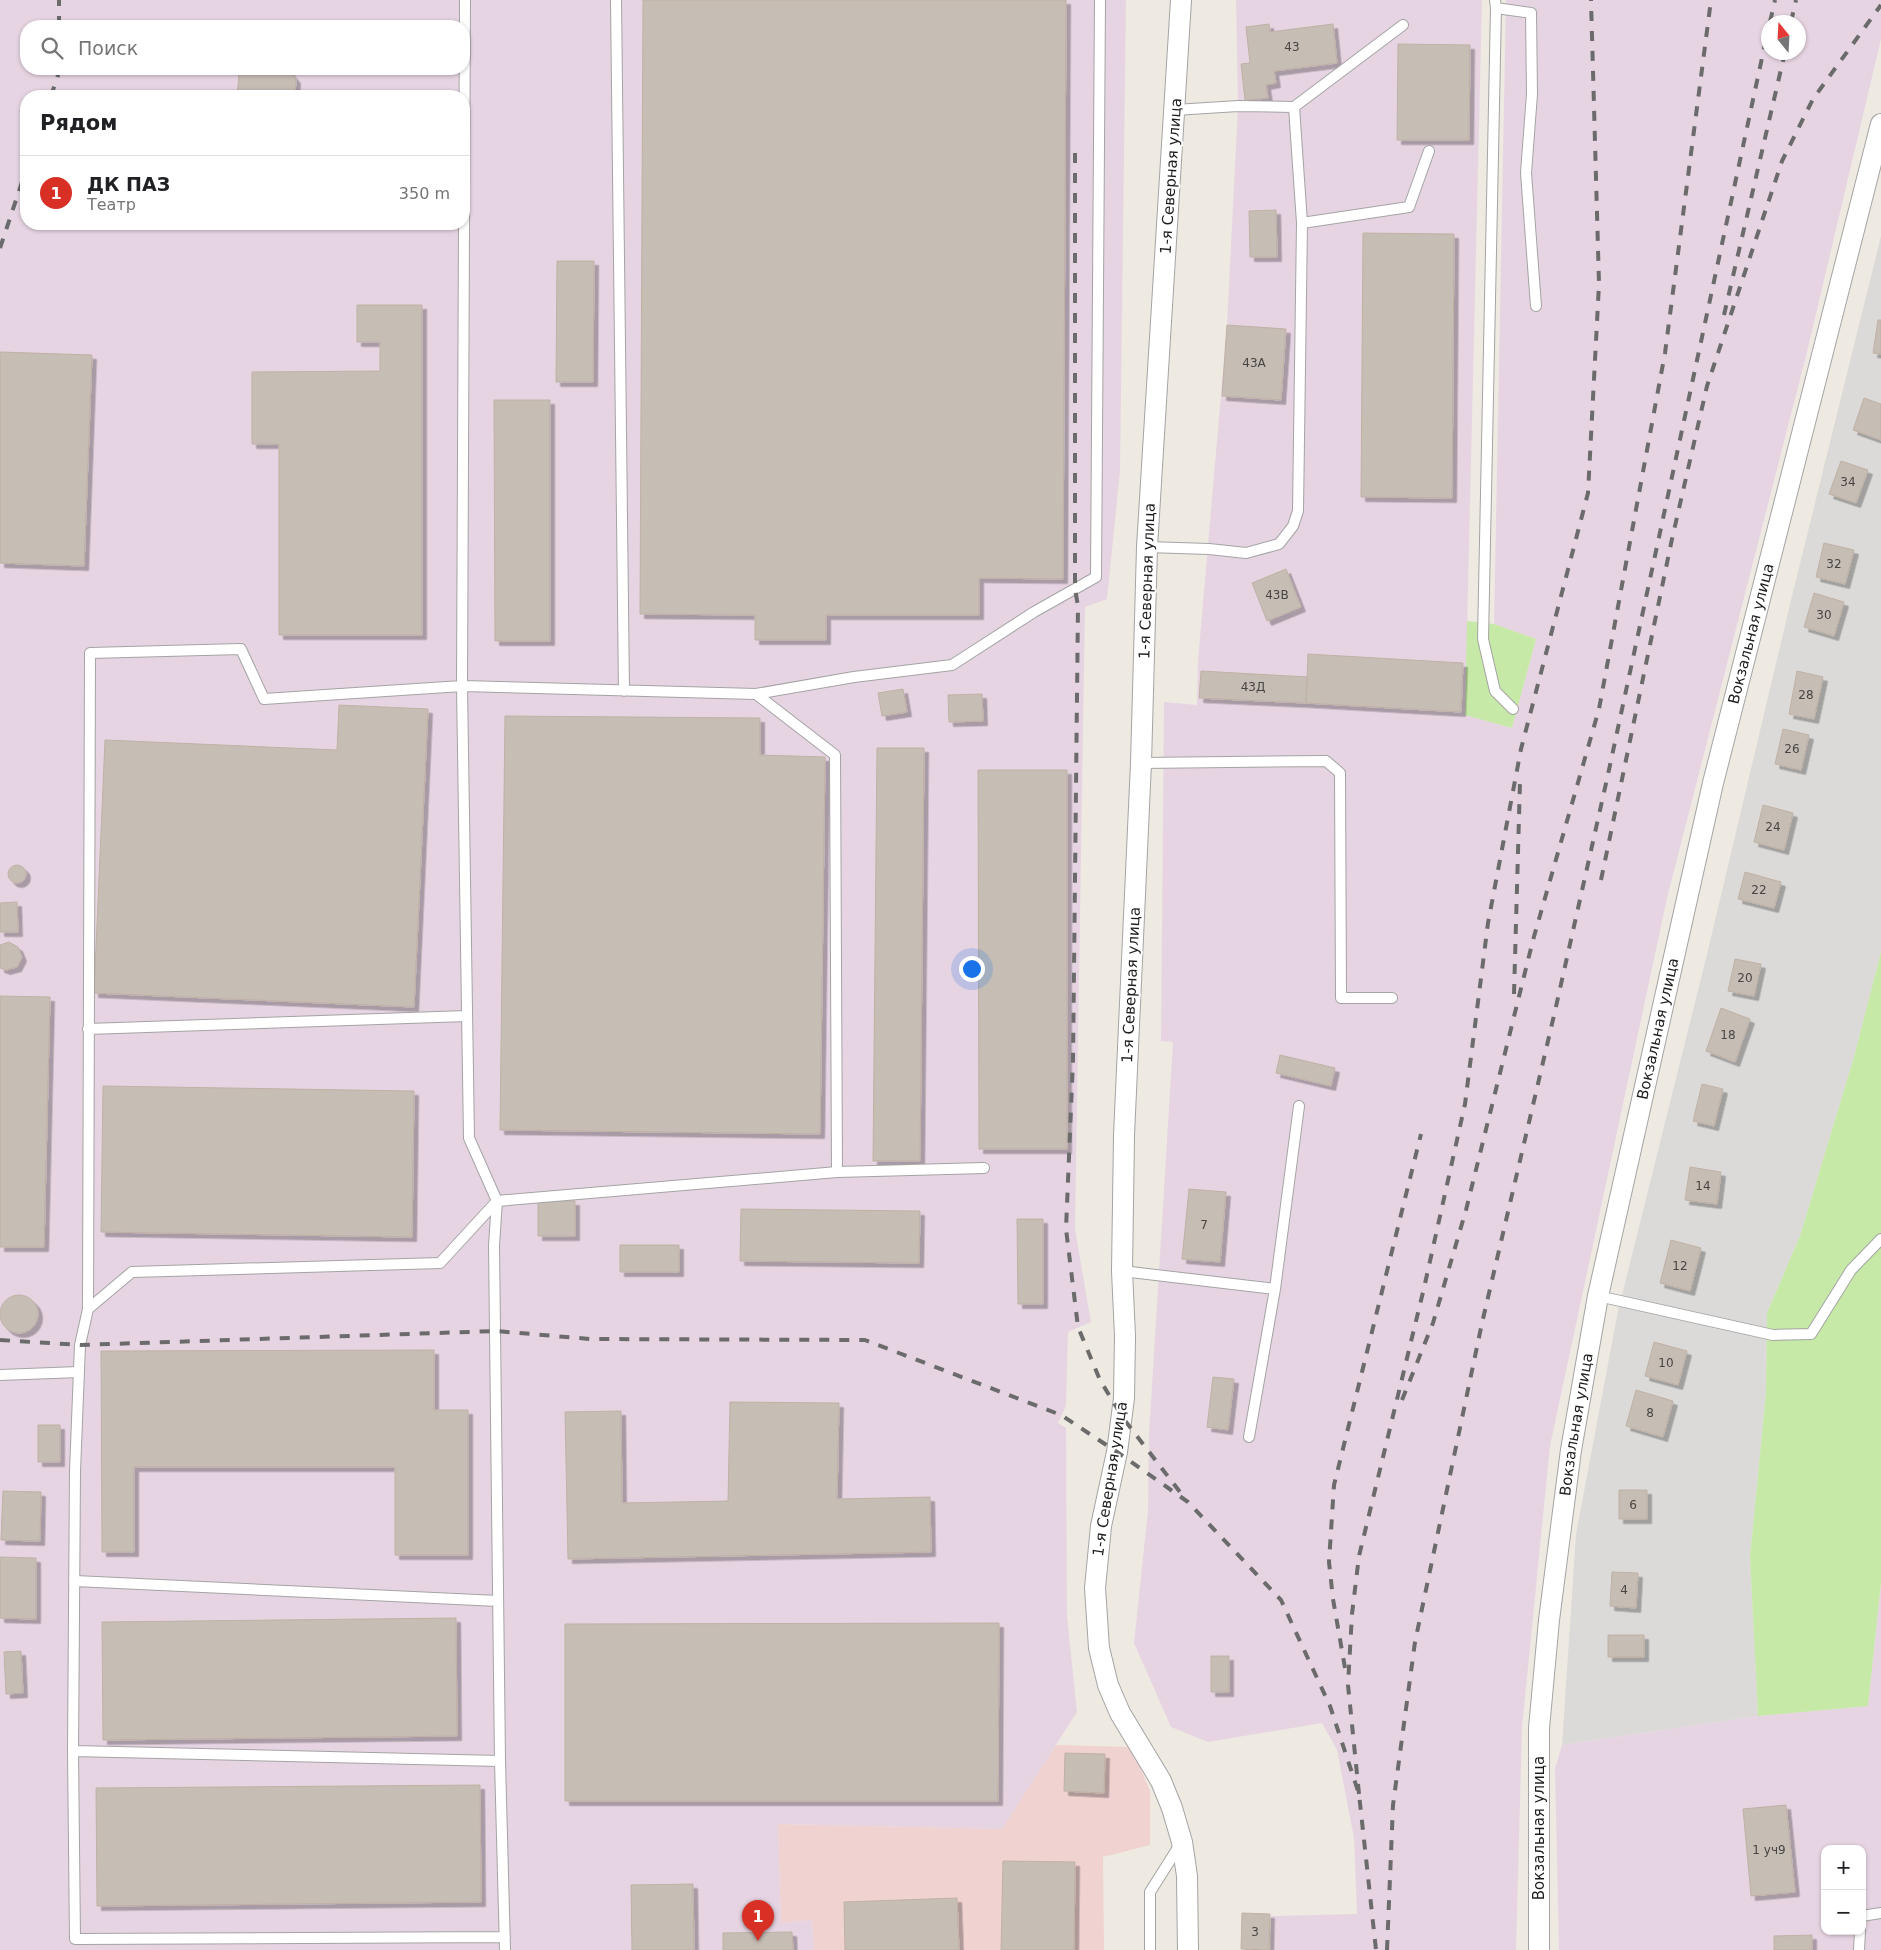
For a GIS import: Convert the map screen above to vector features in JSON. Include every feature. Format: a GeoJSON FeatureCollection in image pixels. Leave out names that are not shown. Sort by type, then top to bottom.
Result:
{"type":"FeatureCollection","features":[{"type":"Feature","properties":{"kind":"street","name":"1-я Северная улица"},"geometry":{"type":"LineString","coordinates":[[1181,0],[1147,547],[1141,763],[1124,1135],[1122,1271],[1125,1336],[1124,1398],[1117,1452],[1103,1516],[1095,1588],[1099,1648],[1108,1685],[1120,1713],[1161,1781],[1172,1808],[1182,1842],[1188,1876],[1188,1950]]}},
{"type":"Feature","properties":{"kind":"street","name":"Вокзальная улица"},"geometry":{"type":"LineString","coordinates":[[1539,1950],[1539,1728],[1549,1620],[1571,1450],[1598,1296],[1713,783],[1881,124]]}},
{"type":"Feature","properties":{"kind":"lane"},"geometry":{"type":"LineString","coordinates":[[465,0],[465,20]]}},
{"type":"Feature","properties":{"kind":"lane"},"geometry":{"type":"LineString","coordinates":[[616,0],[624,691]]}},
{"type":"Feature","properties":{"kind":"lane"},"geometry":{"type":"LineString","coordinates":[[505,1937],[75,1939],[73,1751],[75,1470],[80,1344],[88,1309],[90,654],[241,649],[264,699],[462,686],[756,694],[854,677],[952,666],[1034,612],[1096,577],[1100,0]]}},
{"type":"Feature","properties":{"kind":"lane"},"geometry":{"type":"LineString","coordinates":[[1514,709],[1496,691],[1483,638],[1496,4],[1531,13],[1532,94],[1526,173],[1536,306]]}},
{"type":"Feature","properties":{"kind":"lane"},"geometry":{"type":"LineString","coordinates":[[1175,110],[1238,106],[1294,107],[1403,25]]}},
{"type":"Feature","properties":{"kind":"lane"},"geometry":{"type":"LineString","coordinates":[[465,75],[465,90]]}},
{"type":"Feature","properties":{"kind":"lane"},"geometry":{"type":"LineString","coordinates":[[1147,547],[1209,549],[1246,553],[1279,544],[1294,526],[1298,511],[1299,474],[1302,223],[1294,107]]}},
{"type":"Feature","properties":{"kind":"lane"},"geometry":{"type":"LineString","coordinates":[[1302,223],[1409,207],[1429,151]]}},
{"type":"Feature","properties":{"kind":"lane"},"geometry":{"type":"LineString","coordinates":[[464,230],[462,686],[469,1138],[496,1201],[494,1245],[498,1601],[505,1950]]}},
{"type":"Feature","properties":{"kind":"lane"},"geometry":{"type":"LineString","coordinates":[[756,694],[834,755],[837,1172]]}},
{"type":"Feature","properties":{"kind":"lane"},"geometry":{"type":"LineString","coordinates":[[1141,763],[1326,762],[1340,773],[1341,998],[1392,998]]}},
{"type":"Feature","properties":{"kind":"lane"},"geometry":{"type":"LineString","coordinates":[[88,1029],[467,1016]]}},
{"type":"Feature","properties":{"kind":"lane"},"geometry":{"type":"LineString","coordinates":[[1249,1437],[1275,1288],[1299,1106]]}},
{"type":"Feature","properties":{"kind":"lane"},"geometry":{"type":"LineString","coordinates":[[88,1309],[132,1272],[440,1263],[496,1201],[837,1172],[984,1168]]}},
{"type":"Feature","properties":{"kind":"lane"},"geometry":{"type":"LineString","coordinates":[[1598,1296],[1773,1335],[1811,1334],[1851,1270],[1881,1239]]}},
{"type":"Feature","properties":{"kind":"lane"},"geometry":{"type":"LineString","coordinates":[[1122,1271],[1275,1288]]}},
{"type":"Feature","properties":{"kind":"lane"},"geometry":{"type":"LineString","coordinates":[[0,1375],[79,1372]]}},
{"type":"Feature","properties":{"kind":"lane"},"geometry":{"type":"LineString","coordinates":[[75,1581],[498,1601]]}},
{"type":"Feature","properties":{"kind":"lane"},"geometry":{"type":"LineString","coordinates":[[73,1751],[500,1761]]}},
{"type":"Feature","properties":{"kind":"lane"},"geometry":{"type":"LineString","coordinates":[[1150,1950],[1150,1892],[1182,1842]]}},
{"type":"Feature","properties":{"kind":"lane"},"geometry":{"type":"LineString","coordinates":[[1866,1915],[1881,1913]]}},
{"type":"Feature","properties":{"kind":"lane"},"geometry":{"type":"LineString","coordinates":[[1859,1950],[1860,1935]]}},
{"type":"Feature","properties":{"kind":"shaded area"},"geometry":{"type":"Polygon","coordinates":[[[0,0],[1126,0],[1120,471],[1107,599],[1085,607],[1075,1229],[1091,1322],[1068,1332],[1066,1406],[1058,1423],[1066,1428],[1067,1616],[1077,1712],[1002,1829],[778,1824],[781,1923],[812,1920],[814,1950],[0,1950],[0,0]]]}},
{"type":"Feature","properties":{"kind":"shaded area"},"geometry":{"type":"Polygon","coordinates":[[[1236,0],[1482,0],[1465,715],[1512,728],[1536,639],[1494,624],[1506,0],[1881,0],[1881,39],[1807,352],[1667,898],[1550,1446],[1522,1728],[1516,1950],[1271,1950],[1271,1916],[1357,1914],[1354,1838],[1337,1750],[1322,1723],[1208,1742],[1171,1727],[1134,1643],[1148,1510],[1149,1435],[1173,1042],[1161,1041],[1164,702],[1197,705],[1198,660],[1227,325],[1238,106],[1236,0]]]}},
{"type":"Feature","properties":{"kind":"shaded area"},"geometry":{"type":"Polygon","coordinates":[[[1881,236],[1881,952],[1854,1057],[1800,1236],[1767,1313],[1766,1392],[1750,1557],[1758,1716],[1562,1745],[1576,1534],[1618,1311],[1708,950],[1792,596],[1881,236]]]}},
{"type":"Feature","properties":{"kind":"shaded area"},"geometry":{"type":"Polygon","coordinates":[[[1881,1583],[1881,1950],[1559,1950],[1555,1769],[1562,1745],[1758,1716],[1868,1706],[1881,1583]]]}},
{"type":"Feature","properties":{"kind":"shaded area"},"geometry":{"type":"Polygon","coordinates":[[[1056,1745],[1132,1747],[1150,1791],[1150,1845],[1103,1857],[1104,1950],[814,1950],[812,1920],[781,1923],[778,1824],[1002,1829],[1056,1745]]]}},
{"type":"Feature","properties":{"kind":"green space"},"geometry":{"type":"Polygon","coordinates":[[[1467,621],[1494,624],[1536,639],[1512,728],[1465,715],[1467,621]]]}},
{"type":"Feature","properties":{"kind":"green space"},"geometry":{"type":"Polygon","coordinates":[[[1881,952],[1881,1583],[1868,1706],[1758,1716],[1750,1557],[1766,1392],[1767,1313],[1800,1236],[1854,1057],[1881,952]]]}},
{"type":"Feature","properties":{"kind":"building"},"geometry":{"type":"Polygon","coordinates":[[[643,0],[1066,0],[1063,579],[979,578],[979,615],[826,615],[826,640],[755,640],[755,615],[640,614],[643,0]]]}},
{"type":"Feature","properties":{"kind":"building"},"geometry":{"type":"Polygon","coordinates":[[[1269,24],[1270,32],[1333,24],[1337,63],[1274,71],[1276,83],[1266,85],[1268,98],[1245,100],[1241,64],[1250,63],[1246,27],[1269,24]]]}},
{"type":"Feature","properties":{"kind":"building"},"geometry":{"type":"Polygon","coordinates":[[[1398,44],[1470,45],[1469,140],[1397,140],[1398,44]]]}},
{"type":"Feature","properties":{"kind":"building"},"geometry":{"type":"Polygon","coordinates":[[[239,75],[293,75],[296,79],[295,90],[238,90],[239,75]]]}},
{"type":"Feature","properties":{"kind":"building"},"geometry":{"type":"Polygon","coordinates":[[[1276,210],[1277,257],[1250,257],[1249,211],[1276,210]]]}},
{"type":"Feature","properties":{"kind":"building"},"geometry":{"type":"Polygon","coordinates":[[[1363,233],[1454,234],[1452,498],[1361,497],[1363,233]]]}},
{"type":"Feature","properties":{"kind":"building"},"geometry":{"type":"Polygon","coordinates":[[[557,261],[594,261],[593,382],[556,382],[557,261]]]}},
{"type":"Feature","properties":{"kind":"building"},"geometry":{"type":"Polygon","coordinates":[[[357,305],[422,305],[422,635],[279,635],[279,444],[252,444],[252,372],[380,371],[380,342],[357,342],[357,305]]]}},
{"type":"Feature","properties":{"kind":"building"},"geometry":{"type":"Polygon","coordinates":[[[1878,320],[1881,320],[1881,354],[1873,353],[1878,320]]]}},
{"type":"Feature","properties":{"kind":"building"},"geometry":{"type":"Polygon","coordinates":[[[1227,325],[1286,329],[1281,400],[1222,396],[1227,325]]]}},
{"type":"Feature","properties":{"kind":"building"},"geometry":{"type":"Polygon","coordinates":[[[0,352],[92,355],[84,566],[0,563],[0,352]]]}},
{"type":"Feature","properties":{"kind":"building"},"geometry":{"type":"Polygon","coordinates":[[[1864,398],[1881,404],[1881,440],[1853,430],[1864,398]]]}},
{"type":"Feature","properties":{"kind":"building"},"geometry":{"type":"Polygon","coordinates":[[[494,400],[550,400],[550,641],[495,641],[494,400]]]}},
{"type":"Feature","properties":{"kind":"building"},"geometry":{"type":"Polygon","coordinates":[[[1841,461],[1868,470],[1856,503],[1829,494],[1841,461]]]}},
{"type":"Feature","properties":{"kind":"building"},"geometry":{"type":"Polygon","coordinates":[[[1824,543],[1854,550],[1845,584],[1816,577],[1824,543]]]}},
{"type":"Feature","properties":{"kind":"building"},"geometry":{"type":"Polygon","coordinates":[[[1286,569],[1301,607],[1267,621],[1252,583],[1286,569]]]}},
{"type":"Feature","properties":{"kind":"building"},"geometry":{"type":"Polygon","coordinates":[[[1814,593],[1844,602],[1834,636],[1804,627],[1814,593]]]}},
{"type":"Feature","properties":{"kind":"building"},"geometry":{"type":"Polygon","coordinates":[[[1308,654],[1463,663],[1461,712],[1306,703],[1308,654]]]}},
{"type":"Feature","properties":{"kind":"building"},"geometry":{"type":"Polygon","coordinates":[[[1201,671],[1307,677],[1306,703],[1199,698],[1201,671]]]}},
{"type":"Feature","properties":{"kind":"building"},"geometry":{"type":"Polygon","coordinates":[[[1797,671],[1823,677],[1814,719],[1789,714],[1797,671]]]}},
{"type":"Feature","properties":{"kind":"building"},"geometry":{"type":"Polygon","coordinates":[[[903,689],[907,712],[882,716],[878,693],[903,689]]]}},
{"type":"Feature","properties":{"kind":"building"},"geometry":{"type":"Polygon","coordinates":[[[982,694],[983,721],[949,722],[948,695],[982,694]]]}},
{"type":"Feature","properties":{"kind":"building"},"geometry":{"type":"Polygon","coordinates":[[[339,705],[428,709],[414,1007],[94,993],[105,740],[337,750],[339,705]]]}},
{"type":"Feature","properties":{"kind":"building"},"geometry":{"type":"Polygon","coordinates":[[[505,716],[760,718],[760,755],[825,757],[820,1134],[500,1130],[505,716]]]}},
{"type":"Feature","properties":{"kind":"building"},"geometry":{"type":"Polygon","coordinates":[[[1783,729],[1809,735],[1801,770],[1775,764],[1783,729]]]}},
{"type":"Feature","properties":{"kind":"building"},"geometry":{"type":"Polygon","coordinates":[[[877,748],[924,748],[920,1161],[873,1161],[877,748]]]}},
{"type":"Feature","properties":{"kind":"building"},"geometry":{"type":"Polygon","coordinates":[[[978,770],[1067,770],[1067,1149],[979,1149],[978,770]]]}},
{"type":"Feature","properties":{"kind":"building"},"geometry":{"type":"Polygon","coordinates":[[[1763,805],[1793,813],[1784,850],[1754,842],[1763,805]]]}},
{"type":"Feature","properties":{"kind":"building"},"geometry":{"type":"Polygon","coordinates":[[[13,865],[21,865],[26,870],[24,881],[13,883],[8,878],[8,870],[13,865]]]}},
{"type":"Feature","properties":{"kind":"building"},"geometry":{"type":"Polygon","coordinates":[[[1745,872],[1781,882],[1774,908],[1738,899],[1745,872]]]}},
{"type":"Feature","properties":{"kind":"building"},"geometry":{"type":"Polygon","coordinates":[[[17,902],[18,932],[0,932],[0,903],[17,902]]]}},
{"type":"Feature","properties":{"kind":"building"},"geometry":{"type":"Polygon","coordinates":[[[9,942],[18,947],[22,957],[17,967],[6,970],[0,968],[0,945],[9,942]]]}},
{"type":"Feature","properties":{"kind":"building"},"geometry":{"type":"Polygon","coordinates":[[[1735,959],[1761,964],[1754,996],[1728,991],[1735,959]]]}},
{"type":"Feature","properties":{"kind":"building"},"geometry":{"type":"Polygon","coordinates":[[[0,996],[50,997],[44,1247],[0,1247],[0,996]]]}},
{"type":"Feature","properties":{"kind":"building"},"geometry":{"type":"Polygon","coordinates":[[[1721,1008],[1750,1019],[1735,1062],[1706,1051],[1721,1008]]]}},
{"type":"Feature","properties":{"kind":"building"},"geometry":{"type":"Polygon","coordinates":[[[1280,1055],[1335,1068],[1331,1086],[1276,1073],[1280,1055]]]}},
{"type":"Feature","properties":{"kind":"building"},"geometry":{"type":"Polygon","coordinates":[[[1702,1084],[1723,1089],[1714,1126],[1693,1121],[1702,1084]]]}},
{"type":"Feature","properties":{"kind":"building"},"geometry":{"type":"Polygon","coordinates":[[[103,1086],[414,1091],[412,1237],[101,1232],[103,1086]]]}},
{"type":"Feature","properties":{"kind":"building"},"geometry":{"type":"Polygon","coordinates":[[[1690,1167],[1721,1172],[1717,1204],[1685,1200],[1690,1167]]]}},
{"type":"Feature","properties":{"kind":"building"},"geometry":{"type":"Polygon","coordinates":[[[1189,1189],[1226,1192],[1220,1262],[1182,1259],[1189,1189]]]}},
{"type":"Feature","properties":{"kind":"building"},"geometry":{"type":"Polygon","coordinates":[[[538,1201],[575,1201],[575,1236],[538,1236],[538,1201]]]}},
{"type":"Feature","properties":{"kind":"building"},"geometry":{"type":"Polygon","coordinates":[[[741,1209],[920,1211],[919,1263],[740,1261],[741,1209]]]}},
{"type":"Feature","properties":{"kind":"building"},"geometry":{"type":"Polygon","coordinates":[[[1017,1219],[1043,1219],[1043,1304],[1018,1304],[1017,1219]]]}},
{"type":"Feature","properties":{"kind":"building"},"geometry":{"type":"Polygon","coordinates":[[[1671,1240],[1701,1248],[1690,1291],[1660,1283],[1671,1240]]]}},
{"type":"Feature","properties":{"kind":"building"},"geometry":{"type":"Polygon","coordinates":[[[620,1245],[679,1245],[679,1272],[620,1272],[620,1245]]]}},
{"type":"Feature","properties":{"kind":"building"},"geometry":{"type":"Polygon","coordinates":[[[19,1295],[33,1300],[38,1314],[33,1328],[19,1333],[5,1328],[0,1314],[5,1300],[19,1295]]]}},
{"type":"Feature","properties":{"kind":"building"},"geometry":{"type":"Polygon","coordinates":[[[1654,1342],[1687,1351],[1678,1385],[1645,1376],[1654,1342]]]}},
{"type":"Feature","properties":{"kind":"building"},"geometry":{"type":"Polygon","coordinates":[[[434,1350],[434,1410],[468,1410],[468,1555],[395,1555],[395,1467],[134,1467],[134,1552],[102,1552],[101,1351],[434,1350]]]}},
{"type":"Feature","properties":{"kind":"building"},"geometry":{"type":"Polygon","coordinates":[[[1213,1377],[1234,1379],[1228,1430],[1207,1427],[1213,1377]]]}},
{"type":"Feature","properties":{"kind":"building"},"geometry":{"type":"Polygon","coordinates":[[[1636,1390],[1673,1401],[1663,1437],[1626,1426],[1636,1390]]]}},
{"type":"Feature","properties":{"kind":"building"},"geometry":{"type":"Polygon","coordinates":[[[730,1402],[839,1403],[837,1499],[930,1497],[931,1552],[568,1559],[565,1412],[621,1411],[622,1503],[728,1501],[730,1402]]]}},
{"type":"Feature","properties":{"kind":"building"},"geometry":{"type":"Polygon","coordinates":[[[38,1425],[60,1425],[60,1462],[38,1462],[38,1425]]]}},
{"type":"Feature","properties":{"kind":"building"},"geometry":{"type":"Polygon","coordinates":[[[1619,1490],[1647,1490],[1647,1519],[1619,1519],[1619,1490]]]}},
{"type":"Feature","properties":{"kind":"building"},"geometry":{"type":"Polygon","coordinates":[[[3,1491],[41,1492],[40,1541],[1,1540],[3,1491]]]}},
{"type":"Feature","properties":{"kind":"building"},"geometry":{"type":"Polygon","coordinates":[[[0,1557],[36,1558],[36,1619],[0,1618],[0,1557]]]}},
{"type":"Feature","properties":{"kind":"building"},"geometry":{"type":"Polygon","coordinates":[[[1612,1572],[1638,1573],[1636,1608],[1610,1606],[1612,1572]]]}},
{"type":"Feature","properties":{"kind":"building"},"geometry":{"type":"Polygon","coordinates":[[[456,1618],[457,1736],[103,1740],[102,1622],[456,1618]]]}},
{"type":"Feature","properties":{"kind":"building"},"geometry":{"type":"Polygon","coordinates":[[[999,1623],[998,1801],[565,1801],[565,1624],[999,1623]]]}},
{"type":"Feature","properties":{"kind":"building"},"geometry":{"type":"Polygon","coordinates":[[[1608,1635],[1644,1635],[1644,1657],[1608,1657],[1608,1635]]]}},
{"type":"Feature","properties":{"kind":"building"},"geometry":{"type":"Polygon","coordinates":[[[21,1651],[23,1693],[6,1694],[4,1652],[21,1651]]]}},
{"type":"Feature","properties":{"kind":"building"},"geometry":{"type":"Polygon","coordinates":[[[1211,1656],[1229,1656],[1229,1692],[1211,1692],[1211,1656]]]}},
{"type":"Feature","properties":{"kind":"building"},"geometry":{"type":"Polygon","coordinates":[[[1065,1753],[1105,1754],[1104,1793],[1064,1791],[1065,1753]]]}},
{"type":"Feature","properties":{"kind":"building"},"geometry":{"type":"Polygon","coordinates":[[[480,1785],[481,1902],[97,1906],[96,1788],[480,1785]]]}},
{"type":"Feature","properties":{"kind":"building"},"geometry":{"type":"Polygon","coordinates":[[[1786,1805],[1795,1892],[1751,1896],[1743,1809],[1786,1805]]]}},
{"type":"Feature","properties":{"kind":"building"},"geometry":{"type":"Polygon","coordinates":[[[1003,1861],[1075,1862],[1074,1950],[1001,1950],[1003,1861]]]}},
{"type":"Feature","properties":{"kind":"building"},"geometry":{"type":"Polygon","coordinates":[[[693,1884],[694,1950],[632,1950],[631,1885],[693,1884]]]}},
{"type":"Feature","properties":{"kind":"building"},"geometry":{"type":"Polygon","coordinates":[[[957,1898],[959,1950],[845,1950],[844,1902],[957,1898]]]}},
{"type":"Feature","properties":{"kind":"building"},"geometry":{"type":"Polygon","coordinates":[[[1242,1913],[1270,1914],[1269,1950],[1241,1949],[1242,1913]]]}},
{"type":"Feature","properties":{"kind":"building"},"geometry":{"type":"Polygon","coordinates":[[[792,1932],[793,1950],[723,1950],[723,1933],[792,1932]]]}},
{"type":"Feature","properties":{"kind":"building"},"geometry":{"type":"Polygon","coordinates":[[[1812,1935],[1812,1950],[1774,1950],[1774,1936],[1812,1935]]]}},
{"type":"Feature","properties":{"kind":"railway"},"geometry":{"type":"LineString","coordinates":[[59,0],[59,20]]}},
{"type":"Feature","properties":{"kind":"railway"},"geometry":{"type":"LineString","coordinates":[[1359,1794],[1348,1685],[1352,1614],[1359,1556],[1424,1288],[1465,1104],[1488,923],[1521,749],[1588,493],[1599,284],[1591,0]]}},
{"type":"Feature","properties":{"kind":"railway"},"geometry":{"type":"LineString","coordinates":[[1402,1400],[1433,1323],[1466,1210],[1533,940],[1599,709],[1665,353],[1711,0]]}},
{"type":"Feature","properties":{"kind":"railway"},"geometry":{"type":"LineString","coordinates":[[1772,15],[1775,0]]}},
{"type":"Feature","properties":{"kind":"railway"},"geometry":{"type":"LineString","coordinates":[[1793,15],[1796,0]]}},
{"type":"Feature","properties":{"kind":"railway"},"geometry":{"type":"LineString","coordinates":[[1601,880],[1672,539],[1707,386],[1782,161],[1813,99],[1881,5]]}},
{"type":"Feature","properties":{"kind":"railway"},"geometry":{"type":"LineString","coordinates":[[1387,1950],[1393,1805],[1415,1642],[1482,1323],[1607,779],[1762,60]]}},
{"type":"Feature","properties":{"kind":"railway"},"geometry":{"type":"LineString","coordinates":[[1724,315],[1783,60]]}},
{"type":"Feature","properties":{"kind":"railway"},"geometry":{"type":"LineString","coordinates":[[53,90],[58,75]]}},
{"type":"Feature","properties":{"kind":"railway"},"geometry":{"type":"LineString","coordinates":[[1075,153],[1075,589],[1078,606],[1073,1060],[1066,1229],[1078,1327],[1100,1380],[1123,1418],[1180,1492]]}},
{"type":"Feature","properties":{"kind":"railway"},"geometry":{"type":"LineString","coordinates":[[0,248],[20,188]]}},
{"type":"Feature","properties":{"kind":"railway"},"geometry":{"type":"LineString","coordinates":[[1514,994],[1520,781]]}},
{"type":"Feature","properties":{"kind":"railway"},"geometry":{"type":"LineString","coordinates":[[1345,1668],[1333,1599],[1329,1562],[1334,1485],[1421,1134]]}},
{"type":"Feature","properties":{"kind":"railway"},"geometry":{"type":"LineString","coordinates":[[0,1340],[80,1345],[496,1331],[590,1339],[865,1340],[1061,1415],[1188,1502],[1281,1600],[1330,1706],[1359,1794],[1376,1950]]}},
{"type":"Feature","properties":{"kind":"place","name":"ДК ПАЗ"},"geometry":{"type":"Point","coordinates":[758,1941]}}]}
